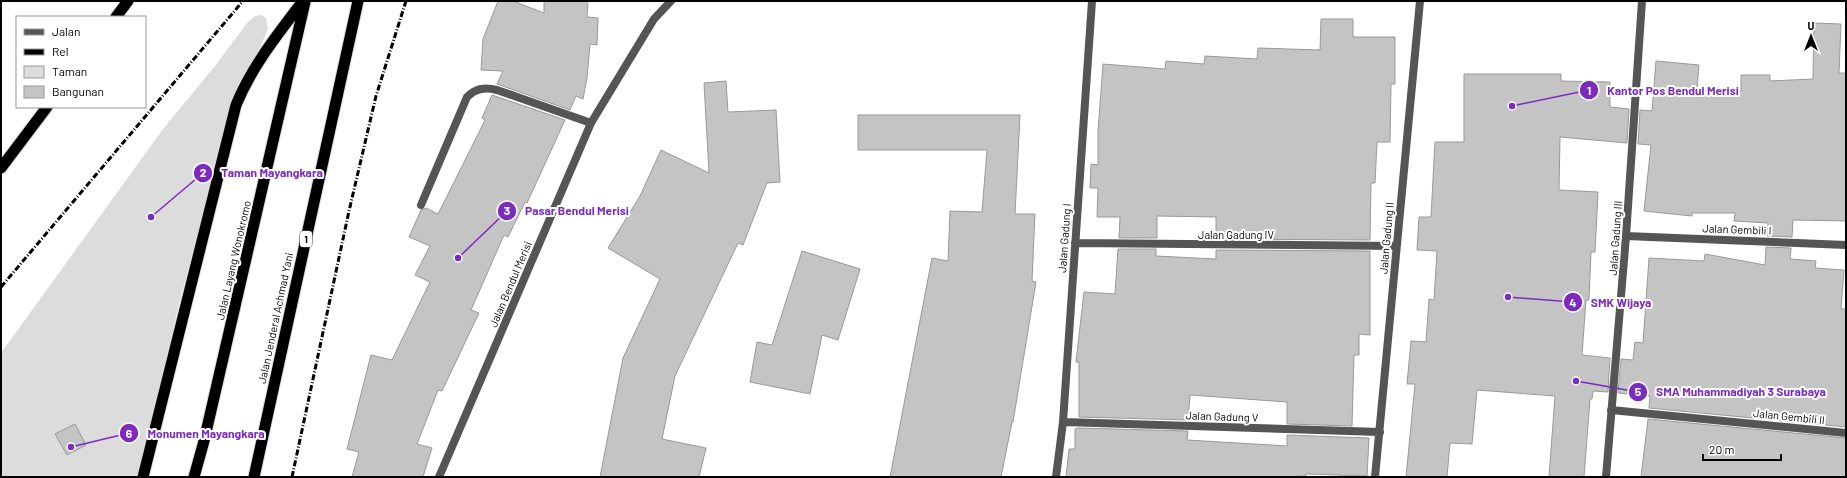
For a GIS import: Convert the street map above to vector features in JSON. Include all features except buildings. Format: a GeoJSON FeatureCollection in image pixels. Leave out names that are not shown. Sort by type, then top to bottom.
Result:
{"type":"FeatureCollection","features":[{"type":"Feature","properties":{"kind":"highway"},"geometry":{"type":"LineString","coordinates":[[117,16],[128,1]]}},
{"type":"Feature","properties":{"kind":"highway"},"geometry":{"type":"LineString","coordinates":[[143,477],[236,105],[246,80],[255,66],[304,1]]}},
{"type":"Feature","properties":{"kind":"highway","name":"Jalan Layang Wonokromo"},"geometry":{"type":"LineString","coordinates":[[194,477],[204,441],[304,1]]}},
{"type":"Feature","properties":{"kind":"highway","name":"Jalan Jenderal Achmad Yani"},"geometry":{"type":"LineString","coordinates":[[254,477],[358,1]]}},
{"type":"Feature","properties":{"kind":"highway"},"geometry":{"type":"LineString","coordinates":[[1,168],[46,108]]}},
{"type":"Feature","properties":{"kind":"street","name":"Jalan Gadung I"},"geometry":{"type":"LineString","coordinates":[[1056,477],[1063,422],[1092,1]]}},
{"type":"Feature","properties":{"kind":"street","name":"Jalan Gadung II"},"geometry":{"type":"LineString","coordinates":[[1375,477],[1420,1]]}},
{"type":"Feature","properties":{"kind":"street","name":"Jalan Gadung III"},"geometry":{"type":"LineString","coordinates":[[1606,477],[1626,236],[1642,1]]}},
{"type":"Feature","properties":{"kind":"street","name":"Jalan Bendul Merisi"},"geometry":{"type":"LineString","coordinates":[[439,477],[591,123],[654,19],[668,2]]}},
{"type":"Feature","properties":{"kind":"street"},"geometry":{"type":"LineString","coordinates":[[421,205],[467,97],[477,89],[490,88],[497,90],[591,123]]}},
{"type":"Feature","properties":{"kind":"street","name":"Jalan Gembili I"},"geometry":{"type":"LineString","coordinates":[[1626,236],[1846,245]]}},
{"type":"Feature","properties":{"kind":"street","name":"Jalan Gadung IV"},"geometry":{"type":"LineString","coordinates":[[1075,243],[1396,246]]}},
{"type":"Feature","properties":{"kind":"street","name":"Jalan Gembili II"},"geometry":{"type":"LineString","coordinates":[[1611,410],[1846,433]]}},
{"type":"Feature","properties":{"kind":"street","name":"Jalan Gadung V"},"geometry":{"type":"LineString","coordinates":[[1063,422],[1380,432]]}},
{"type":"Feature","properties":{"kind":"green space"},"geometry":{"type":"Polygon","coordinates":[[[261,15],[266,18],[268,29],[227,123],[179,304],[139,477],[1,477],[1,353],[163,129],[215,66],[247,23],[255,16],[261,15]]]}},
{"type":"Feature","properties":{"kind":"railway"},"geometry":{"type":"LineString","coordinates":[[1,287],[243,1]]}},
{"type":"Feature","properties":{"kind":"railway"},"geometry":{"type":"LineString","coordinates":[[292,477],[349,211],[376,96],[406,1]]}},
{"type":"Feature","properties":{"kind":"place","name":"Kantor Pos Bendul Merisi"},"geometry":{"type":"Point","coordinates":[1512,106]}},
{"type":"Feature","properties":{"kind":"place","name":"Taman Mayangkara"},"geometry":{"type":"Point","coordinates":[151,217]}},
{"type":"Feature","properties":{"kind":"place","name":"Pasar Bendul Merisi"},"geometry":{"type":"Point","coordinates":[458,258]}},
{"type":"Feature","properties":{"kind":"place","name":"SMK Wijaya"},"geometry":{"type":"Point","coordinates":[1508,297]}},
{"type":"Feature","properties":{"kind":"place","name":"SMA Muhammadiyah 3 Surabaya"},"geometry":{"type":"Point","coordinates":[1576,381]}},
{"type":"Feature","properties":{"kind":"place","name":"Monumen Mayangkara"},"geometry":{"type":"Point","coordinates":[71,447]}}]}
